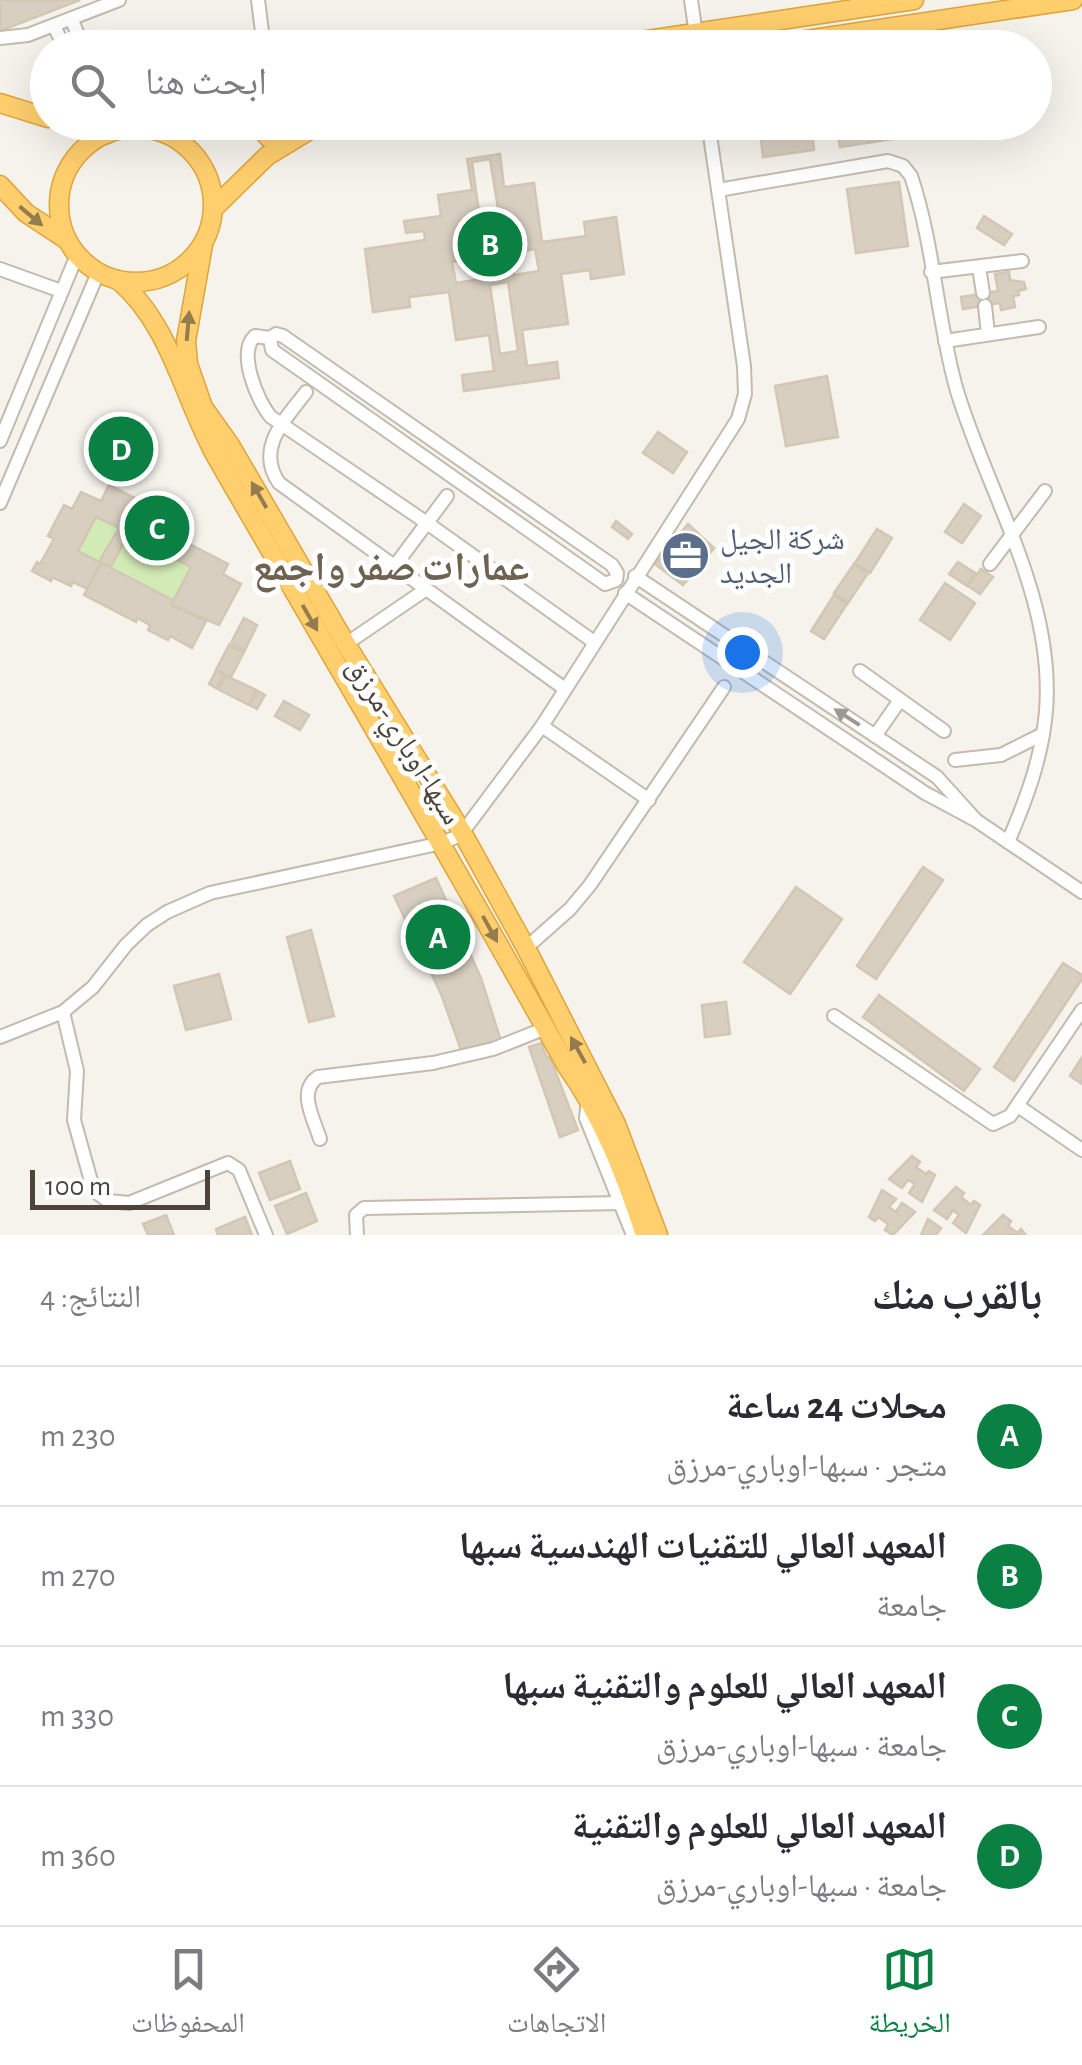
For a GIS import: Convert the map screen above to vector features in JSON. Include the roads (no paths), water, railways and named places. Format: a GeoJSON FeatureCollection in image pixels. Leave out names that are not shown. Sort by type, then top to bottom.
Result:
{"type":"FeatureCollection","features":[{"type":"Feature","properties":{"kind":"highway"},"geometry":{"type":"LineString","coordinates":[[750,30],[914,0]]}},
{"type":"Feature","properties":{"kind":"highway"},"geometry":{"type":"LineString","coordinates":[[856,30],[1005,4],[1074,0]]}},
{"type":"Feature","properties":{"kind":"highway"},"geometry":{"type":"LineString","coordinates":[[3,108],[30,114]]}},
{"type":"Feature","properties":{"kind":"highway"},"geometry":{"type":"LineString","coordinates":[[72,248],[59,209],[64,178],[81,152],[98,140]]}},
{"type":"Feature","properties":{"kind":"highway"},"geometry":{"type":"LineString","coordinates":[[174,140],[193,152],[206,172],[214,208]]}},
{"type":"Feature","properties":{"kind":"highway"},"geometry":{"type":"LineString","coordinates":[[0,185],[26,214],[98,273],[140,282],[161,278],[189,262],[203,245],[214,208],[247,172],[291,140]]}},
{"type":"Feature","properties":{"kind":"highway","name":"سبها-اوباري-مرزق"},"geometry":{"type":"LineString","coordinates":[[203,245],[186,341],[198,409],[230,445],[462,832],[616,1124],[658,1235]]}},
{"type":"Feature","properties":{"kind":"highway","name":"سبها-اوباري-مرزق"},"geometry":{"type":"LineString","coordinates":[[118,280],[139,300],[157,327],[198,409],[215,454],[589,1098],[618,1159],[645,1235]]}},
{"type":"Feature","properties":{"kind":"street"},"geometry":{"type":"LineString","coordinates":[[42,30],[118,0]]}},
{"type":"Feature","properties":{"kind":"street"},"geometry":{"type":"LineString","coordinates":[[258,0],[263,30]]}},
{"type":"Feature","properties":{"kind":"street"},"geometry":{"type":"LineString","coordinates":[[691,0],[695,30]]}},
{"type":"Feature","properties":{"kind":"street"},"geometry":{"type":"LineString","coordinates":[[72,20],[76,30]]}},
{"type":"Feature","properties":{"kind":"street"},"geometry":{"type":"LineString","coordinates":[[54,26],[56,30]]}},
{"type":"Feature","properties":{"kind":"street"},"geometry":{"type":"LineString","coordinates":[[0,38],[30,34]]}},
{"type":"Feature","properties":{"kind":"street"},"geometry":{"type":"LineString","coordinates":[[0,1037],[63,1012],[94,986],[147,925],[188,901],[442,843],[462,832],[542,726],[635,576],[723,445],[742,407],[744,366],[711,140]]}},
{"type":"Feature","properties":{"kind":"street"},"geometry":{"type":"LineString","coordinates":[[718,190],[883,162],[908,170],[965,414],[1012,536],[1043,645],[1043,734],[1032,784],[1008,842]]}},
{"type":"Feature","properties":{"kind":"street"},"geometry":{"type":"LineString","coordinates":[[0,441],[61,290],[72,248]]}},
{"type":"Feature","properties":{"kind":"street"},"geometry":{"type":"LineString","coordinates":[[931,272],[1022,261]]}},
{"type":"Feature","properties":{"kind":"street"},"geometry":{"type":"LineString","coordinates":[[980,268],[988,334]]}},
{"type":"Feature","properties":{"kind":"street"},"geometry":{"type":"LineString","coordinates":[[0,269],[61,290]]}},
{"type":"Feature","properties":{"kind":"street"},"geometry":{"type":"LineString","coordinates":[[0,503],[98,273]]}},
{"type":"Feature","properties":{"kind":"street"},"geometry":{"type":"LineString","coordinates":[[945,341],[1039,327]]}},
{"type":"Feature","properties":{"kind":"street"},"geometry":{"type":"LineString","coordinates":[[270,338],[272,350],[605,584],[616,580],[618,573],[612,565],[283,336],[255,336],[248,342],[246,350],[259,399],[267,413],[594,642]]}},
{"type":"Feature","properties":{"kind":"street"},"geometry":{"type":"LineString","coordinates":[[306,392],[273,438],[270,470],[278,483],[565,689]]}},
{"type":"Feature","properties":{"kind":"street"},"geometry":{"type":"LineString","coordinates":[[459,482],[472,465]]}},
{"type":"Feature","properties":{"kind":"street"},"geometry":{"type":"LineString","coordinates":[[990,564],[1045,491]]}},
{"type":"Feature","properties":{"kind":"street"},"geometry":{"type":"LineString","coordinates":[[394,568],[447,496]]}},
{"type":"Feature","properties":{"kind":"street"},"geometry":{"type":"LineString","coordinates":[[635,576],[937,777],[976,821]]}},
{"type":"Feature","properties":{"kind":"street"},"geometry":{"type":"LineString","coordinates":[[346,644],[424,590]]}},
{"type":"Feature","properties":{"kind":"street"},"geometry":{"type":"LineString","coordinates":[[625,593],[1082,892]]}},
{"type":"Feature","properties":{"kind":"street"},"geometry":{"type":"LineString","coordinates":[[860,671],[944,731]]}},
{"type":"Feature","properties":{"kind":"street"},"geometry":{"type":"LineString","coordinates":[[526,948],[584,894],[724,687]]}},
{"type":"Feature","properties":{"kind":"street"},"geometry":{"type":"LineString","coordinates":[[796,705],[807,691]]}},
{"type":"Feature","properties":{"kind":"street"},"geometry":{"type":"LineString","coordinates":[[875,736],[900,700]]}},
{"type":"Feature","properties":{"kind":"street"},"geometry":{"type":"LineString","coordinates":[[542,726],[649,800]]}},
{"type":"Feature","properties":{"kind":"street"},"geometry":{"type":"LineString","coordinates":[[956,760],[1001,755],[1043,734]]}},
{"type":"Feature","properties":{"kind":"street"},"geometry":{"type":"LineString","coordinates":[[882,764],[893,748]]}},
{"type":"Feature","properties":{"kind":"street"},"geometry":{"type":"LineString","coordinates":[[834,1016],[986,1122],[1006,1120],[1018,1106],[1082,1010]]}},
{"type":"Feature","properties":{"kind":"street"},"geometry":{"type":"LineString","coordinates":[[63,1012],[77,1071],[74,1120],[97,1193],[108,1201],[129,1203],[228,1163],[239,1170],[266,1235]]}},
{"type":"Feature","properties":{"kind":"street"},"geometry":{"type":"LineString","coordinates":[[320,1139],[307,1091],[310,1082],[318,1077],[434,1063],[494,1049],[546,1028]]}},
{"type":"Feature","properties":{"kind":"street"},"geometry":{"type":"LineString","coordinates":[[589,1098],[586,1118],[632,1235]]}},
{"type":"Feature","properties":{"kind":"street"},"geometry":{"type":"LineString","coordinates":[[1018,1106],[1082,1150]]}},
{"type":"Feature","properties":{"kind":"street"},"geometry":{"type":"LineString","coordinates":[[357,1235],[356,1215],[364,1208],[622,1203]]}},
{"type":"Feature","properties":{"kind":"place","name":"المعهد العالي للتقنيات الهندسية سبها"},"geometry":{"type":"Point","coordinates":[490,244]}},
{"type":"Feature","properties":{"kind":"place","name":"المعهد العالي للعلوم والتقنية"},"geometry":{"type":"Point","coordinates":[121,449]}},
{"type":"Feature","properties":{"kind":"place","name":"المعهد العالي للعلوم والتقنية سبها"},"geometry":{"type":"Point","coordinates":[157,528]}},
{"type":"Feature","properties":{"kind":"place","name":"شركة الجيل الجديد"},"geometry":{"type":"Point","coordinates":[685,556]}},
{"type":"Feature","properties":{"kind":"place","name":"محلات 24 ساعة"},"geometry":{"type":"Point","coordinates":[438,937]}},
{"type":"Feature","properties":{"kind":"district","name":"عمارات صفر واجمع"},"geometry":{"type":"Point","coordinates":[391,566]}}]}
